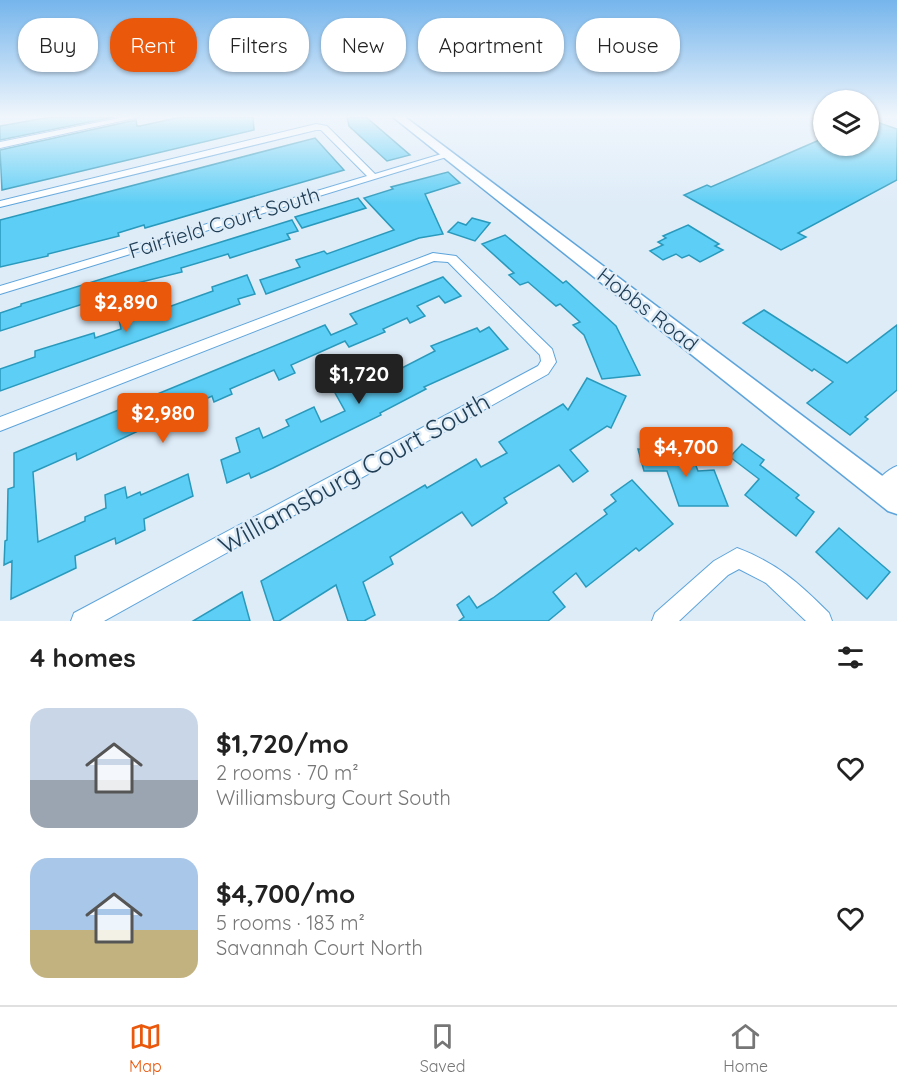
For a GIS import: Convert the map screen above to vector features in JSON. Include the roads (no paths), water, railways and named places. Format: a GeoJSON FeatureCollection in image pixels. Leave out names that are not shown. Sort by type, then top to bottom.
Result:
{"type":"FeatureCollection","features":[{"type":"Feature","properties":{"kind":"street"},"geometry":{"type":"LineString","coordinates":[[0,204],[238,146]]}},
{"type":"Feature","properties":{"kind":"street"},"geometry":{"type":"LineString","coordinates":[[342,146],[373,177]]}},
{"type":"Feature","properties":{"kind":"street","name":"Hobbs Road"},"geometry":{"type":"LineString","coordinates":[[436,146],[897,502]]}},
{"type":"Feature","properties":{"kind":"street","name":"Fairfield Court South"},"geometry":{"type":"LineString","coordinates":[[0,290],[448,155]]}},
{"type":"Feature","properties":{"kind":"street","name":"Williamsburg Court South"},"geometry":{"type":"LineString","coordinates":[[0,424],[433,257],[452,259],[547,353],[549,362],[543,370],[82,621]]}},
{"type":"Feature","properties":{"kind":"street"},"geometry":{"type":"LineString","coordinates":[[881,490],[897,474]]}},
{"type":"Feature","properties":{"kind":"street"},"geometry":{"type":"LineString","coordinates":[[663,621],[721,568],[737,558],[759,565],[778,578],[821,621]]}}]}
